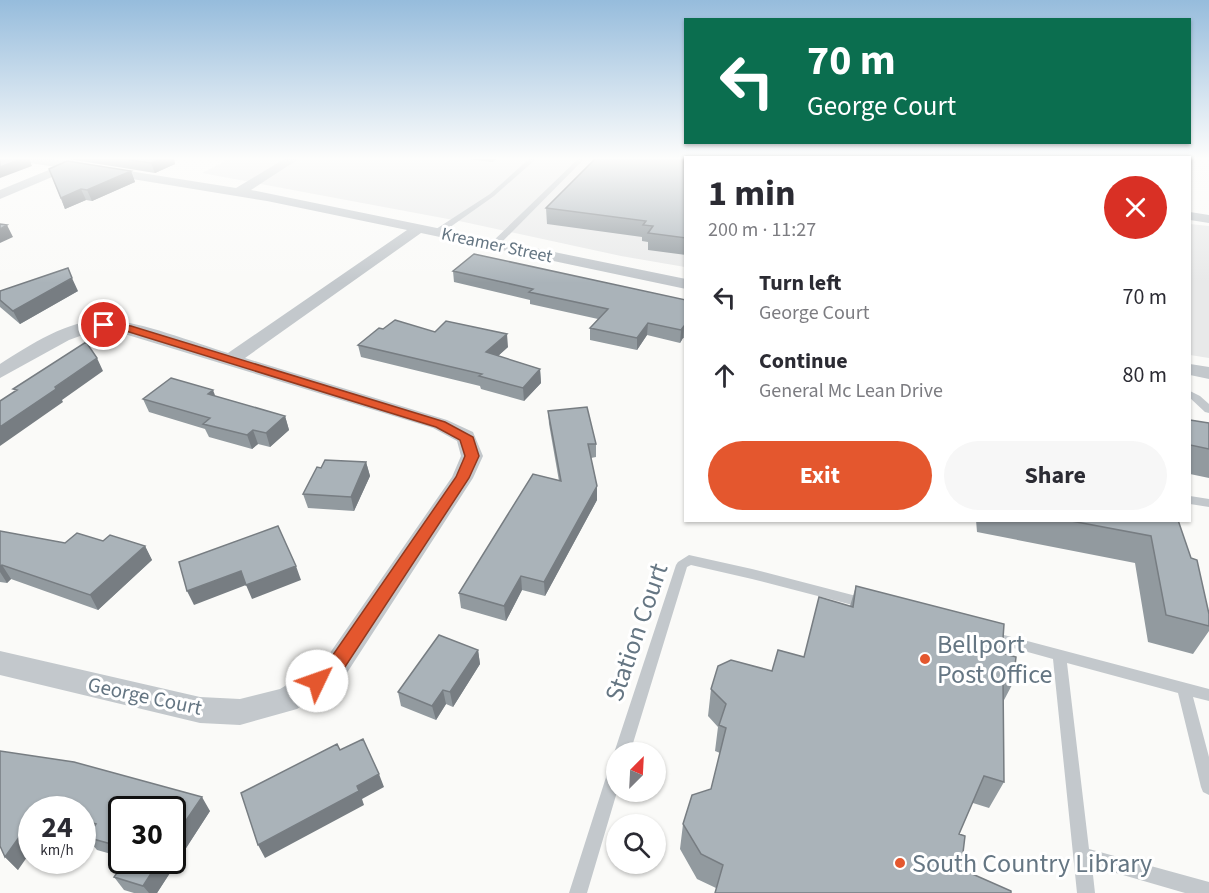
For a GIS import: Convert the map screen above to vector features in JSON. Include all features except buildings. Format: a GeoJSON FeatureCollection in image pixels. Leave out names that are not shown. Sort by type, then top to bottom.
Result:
{"type":"FeatureCollection","features":[{"type":"Feature","properties":{"kind":"street","name":"Kreamer Street"},"geometry":{"type":"LineString","coordinates":[[275,200],[684,284]]}},
{"type":"Feature","properties":{"kind":"street"},"geometry":{"type":"LineString","coordinates":[[1191,216],[1209,219]]}},
{"type":"Feature","properties":{"kind":"street"},"geometry":{"type":"LineString","coordinates":[[0,372],[34,350],[69,334],[104,325],[127,328],[229,361],[418,230]]}},
{"type":"Feature","properties":{"kind":"street","name":"George Court"},"geometry":{"type":"LineString","coordinates":[[0,663],[200,710],[240,711],[287,700],[333,671],[462,478],[472,456],[466,437],[440,424],[229,361]]}},
{"type":"Feature","properties":{"kind":"street"},"geometry":{"type":"LineString","coordinates":[[1191,370],[1209,373]]}},
{"type":"Feature","properties":{"kind":"lane"},"geometry":{"type":"LineString","coordinates":[[436,232],[485,200]]}},
{"type":"Feature","properties":{"kind":"lane"},"geometry":{"type":"LineString","coordinates":[[494,245],[540,200]]}},
{"type":"Feature","properties":{"kind":"lane"},"geometry":{"type":"LineString","coordinates":[[1191,395],[1209,410]]}},
{"type":"Feature","properties":{"kind":"lane"},"geometry":{"type":"LineString","coordinates":[[1191,500],[1209,503]]}},
{"type":"Feature","properties":{"kind":"lane","name":"Station Court"},"geometry":{"type":"LineString","coordinates":[[626,742],[682,565],[689,560],[753,574],[878,607]]}},
{"type":"Feature","properties":{"kind":"lane"},"geometry":{"type":"LineString","coordinates":[[970,632],[1209,695]]}},
{"type":"Feature","properties":{"kind":"lane"},"geometry":{"type":"LineString","coordinates":[[1059,655],[1086,893]]}},
{"type":"Feature","properties":{"kind":"lane"},"geometry":{"type":"LineString","coordinates":[[1184,689],[1209,787]]}},
{"type":"Feature","properties":{"kind":"lane"},"geometry":{"type":"LineString","coordinates":[[578,893],[606,802]]}},
{"type":"Feature","properties":{"kind":"lane"},"geometry":{"type":"LineString","coordinates":[[1081,855],[1209,891]]}},
{"type":"Feature","properties":{"kind":"shaded area"},"geometry":{"type":"Polygon","coordinates":[[[345,200],[684,200],[684,267],[621,256],[464,222],[345,200]]]}},
{"type":"Feature","properties":{"kind":"shaded area"},"geometry":{"type":"Polygon","coordinates":[[[1191,224],[1209,226],[1209,358],[1191,355],[1191,224]]]}},
{"type":"Feature","properties":{"kind":"place","name":"Bellport Post Office"},"geometry":{"type":"Point","coordinates":[925,659]}},
{"type":"Feature","properties":{"kind":"place","name":"South Country Library"},"geometry":{"type":"Point","coordinates":[900,863]}},
{"type":"Feature","properties":{"kind":"route"},"geometry":{"type":"LineString","coordinates":[[104,325],[127,328],[440,424],[466,437],[472,456],[462,478],[333,671],[317,681]]}}]}
